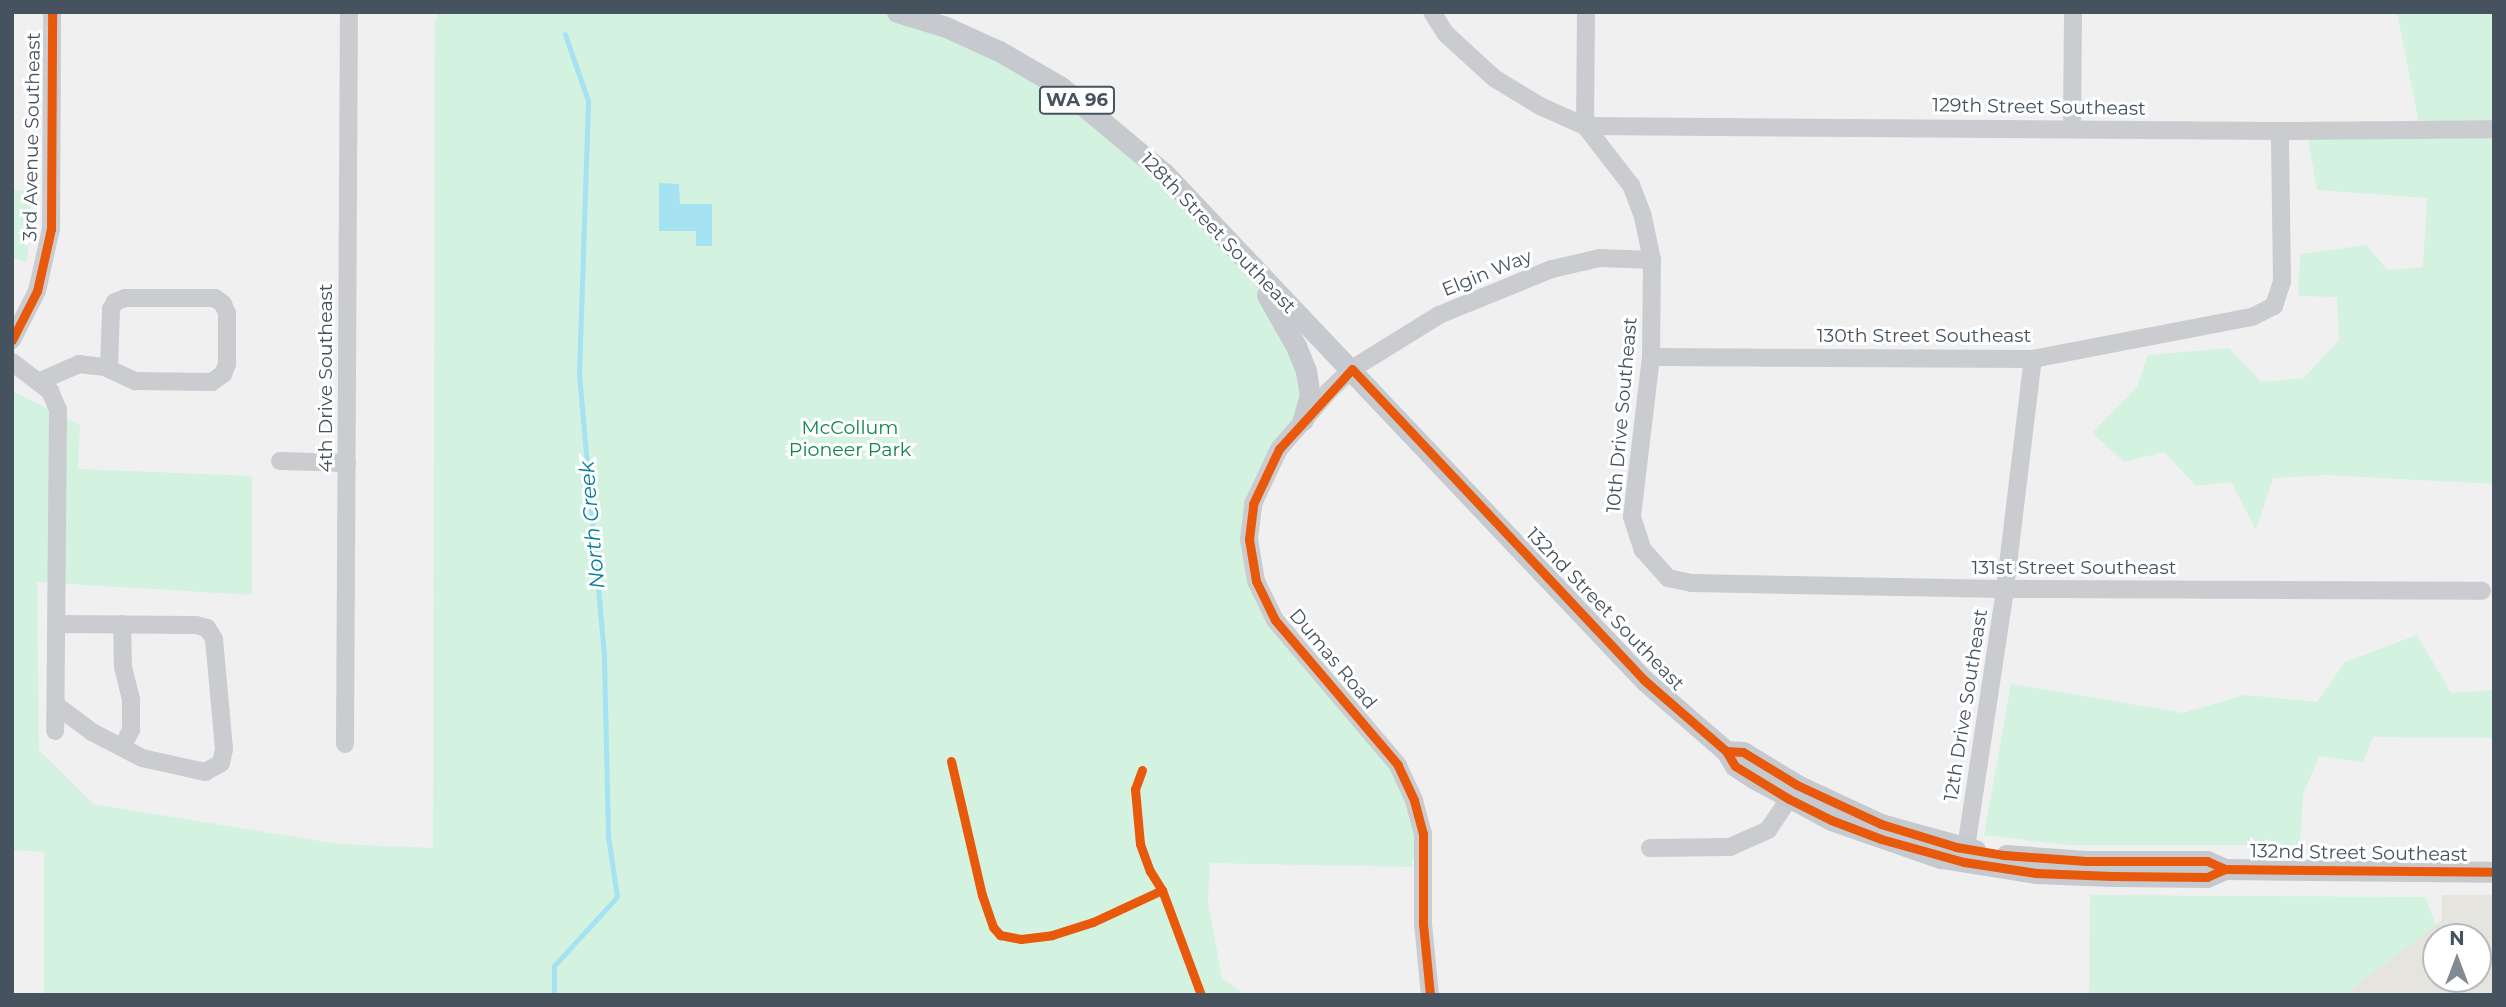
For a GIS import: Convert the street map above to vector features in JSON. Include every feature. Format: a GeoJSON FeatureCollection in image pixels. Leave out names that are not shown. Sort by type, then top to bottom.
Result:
{"type":"FeatureCollection","features":[{"type":"Feature","properties":{"kind":"main road","name":"128th Street Southeast"},"geometry":{"type":"LineString","coordinates":[[898,12],[946,27],[999,51],[1060,87],[1164,173],[1491,517]]}},
{"type":"Feature","properties":{"kind":"main road"},"geometry":{"type":"LineString","coordinates":[[1248,263],[1304,364],[1310,395],[1303,420]]}},
{"type":"Feature","properties":{"kind":"main road","name":"132nd Street Southeast"},"geometry":{"type":"LineString","coordinates":[[1491,517],[1644,680],[1726,751],[1735,766],[1788,799],[1830,820],[1881,839],[1964,862],[2036,873],[2207,877],[2225,869]]}},
{"type":"Feature","properties":{"kind":"main road","name":"132nd Street Southeast"},"geometry":{"type":"LineString","coordinates":[[1726,751],[1743,752],[1797,785],[1881,824],[1966,848],[2004,855],[2085,862],[2207,861],[2225,869],[2494,872]]}},
{"type":"Feature","properties":{"kind":"street","name":"3rd Avenue Southeast"},"geometry":{"type":"LineString","coordinates":[[12,340],[37,291],[51,229],[52,12]]}},
{"type":"Feature","properties":{"kind":"street","name":"4th Drive Southeast"},"geometry":{"type":"LineString","coordinates":[[345,744],[349,12]]}},
{"type":"Feature","properties":{"kind":"street"},"geometry":{"type":"LineString","coordinates":[[1432,12],[1446,34],[1494,78],[1540,106],[1585,126],[1586,12]]}},
{"type":"Feature","properties":{"kind":"street"},"geometry":{"type":"LineString","coordinates":[[2072,127],[2073,12]]}},
{"type":"Feature","properties":{"kind":"street","name":"129th Street Southeast"},"geometry":{"type":"LineString","coordinates":[[1585,126],[2494,130]]}},
{"type":"Feature","properties":{"kind":"street","name":"10th Drive Southeast"},"geometry":{"type":"LineString","coordinates":[[1585,126],[1631,185],[1643,218],[1653,260],[1651,357],[1632,517],[1643,551],[1668,578]]}},
{"type":"Feature","properties":{"kind":"street","name":"130th Street Southeast"},"geometry":{"type":"LineString","coordinates":[[1651,357],[2033,359],[2252,317],[2274,306],[2282,282],[2280,131]]}},
{"type":"Feature","properties":{"kind":"street","name":"Elgin Way"},"geometry":{"type":"LineString","coordinates":[[1352,369],[1439,316],[1552,270],[1600,258],[1653,260]]}},
{"type":"Feature","properties":{"kind":"street"},"geometry":{"type":"LineString","coordinates":[[38,382],[79,364],[109,369],[135,381],[212,382],[223,374],[228,364],[228,313],[223,304],[215,298],[125,298],[115,302],[111,309],[109,369]]}},
{"type":"Feature","properties":{"kind":"street","name":"12th Drive Southeast"},"geometry":{"type":"LineString","coordinates":[[1966,848],[2005,589],[2033,359]]}},
{"type":"Feature","properties":{"kind":"street"},"geometry":{"type":"LineString","coordinates":[[12,362],[50,391],[58,410],[55,731]]}},
{"type":"Feature","properties":{"kind":"street","name":"Dumas Road"},"geometry":{"type":"LineString","coordinates":[[1352,369],[1279,449],[1252,503],[1249,539],[1256,581],[1275,620],[1290,641],[1398,765],[1414,800],[1425,860],[1423,924],[1430,995]]}},
{"type":"Feature","properties":{"kind":"street"},"geometry":{"type":"LineString","coordinates":[[280,461],[347,463]]}},
{"type":"Feature","properties":{"kind":"street","name":"131st Street Southeast"},"geometry":{"type":"LineString","coordinates":[[1668,578],[1692,583],[2005,589],[2482,591]]}},
{"type":"Feature","properties":{"kind":"street"},"geometry":{"type":"LineString","coordinates":[[56,705],[92,732],[142,758],[205,772],[221,763],[224,749],[214,639],[207,628],[196,625],[57,624]]}},
{"type":"Feature","properties":{"kind":"street"},"geometry":{"type":"LineString","coordinates":[[122,624],[123,667],[131,701],[131,730],[123,746]]}},
{"type":"Feature","properties":{"kind":"street"},"geometry":{"type":"LineString","coordinates":[[1650,848],[1730,847],[1768,830],[1788,799]]}},
{"type":"Feature","properties":{"kind":"shaded area"},"geometry":{"type":"Polygon","coordinates":[[[2442,895],[2494,895],[2494,995],[2343,995],[2422,935],[2422,993],[2492,993],[2492,923],[2438,923],[2442,920],[2442,895]]]}},
{"type":"Feature","properties":{"kind":"green space","name":"McCollum Pioneer Park"},"geometry":{"type":"Polygon","coordinates":[[[438,12],[896,12],[1060,87],[1287,304],[1304,402],[1279,449],[1249,539],[1275,620],[1398,765],[1425,860],[1411,860],[1413,867],[1210,863],[1208,902],[1222,978],[1246,995],[44,995],[44,852],[12,850],[12,391],[80,425],[78,469],[252,476],[252,595],[37,582],[39,750],[93,804],[338,844],[433,848],[435,19],[438,19],[438,12]]]}},
{"type":"Feature","properties":{"kind":"green space"},"geometry":{"type":"Polygon","coordinates":[[[2397,12],[2494,12],[2494,484],[2326,475],[2273,478],[2256,530],[2231,482],[2196,486],[2164,452],[2124,462],[2092,433],[2137,387],[2148,355],[2229,348],[2261,382],[2304,378],[2339,340],[2337,297],[2298,296],[2300,254],[2367,245],[2387,270],[2423,267],[2427,198],[2317,190],[2308,138],[2422,139],[2397,12]]]}},
{"type":"Feature","properties":{"kind":"green space"},"geometry":{"type":"Polygon","coordinates":[[[12,190],[32,191],[27,262],[12,257],[12,190]]]}},
{"type":"Feature","properties":{"kind":"green space"},"geometry":{"type":"Polygon","coordinates":[[[2417,635],[2451,693],[2494,690],[2494,738],[2373,737],[2363,762],[2319,756],[2303,795],[2300,845],[2068,845],[1984,835],[2011,684],[2183,713],[2245,695],[2317,702],[2345,662],[2417,635]]]}},
{"type":"Feature","properties":{"kind":"green space"},"geometry":{"type":"Polygon","coordinates":[[[2090,895],[2425,897],[2435,923],[2422,923],[2422,936],[2343,995],[2089,995],[2090,895]]]}},
{"type":"Feature","properties":{"kind":"water"},"geometry":{"type":"Polygon","coordinates":[[[659,183],[679,184],[680,204],[712,204],[712,246],[696,246],[696,231],[659,231],[659,183]]]}},
{"type":"Feature","properties":{"kind":"waterway","name":"North Creek"},"geometry":{"type":"LineString","coordinates":[[554,995],[554,966],[617,897],[608,836],[604,655],[579,374],[588,101],[565,35]]}},
{"type":"Feature","properties":{"kind":"cycle path"},"geometry":{"type":"LineString","coordinates":[[12,340],[37,291],[51,229],[52,12]]}},
{"type":"Feature","properties":{"kind":"cycle path"},"geometry":{"type":"LineString","coordinates":[[1430,995],[1423,924],[1423,834],[1414,800],[1398,765],[1275,620],[1256,581],[1249,539],[1253,504],[1279,449],[1352,369],[1644,680],[1726,751],[1735,766],[1789,799],[1831,820],[1881,839],[1964,862],[2036,873],[2112,876],[2207,877],[2225,869]]}},
{"type":"Feature","properties":{"kind":"cycle path"},"geometry":{"type":"LineString","coordinates":[[1726,751],[1743,752],[1797,785],[1881,824],[1956,847],[2004,855],[2086,861],[2207,861],[2225,869],[2494,872]]}},
{"type":"Feature","properties":{"kind":"cycle path"},"geometry":{"type":"LineString","coordinates":[[951,761],[982,895],[993,927],[1000,935],[1021,939],[1052,935],[1093,922],[1162,890]]}},
{"type":"Feature","properties":{"kind":"cycle path"},"geometry":{"type":"LineString","coordinates":[[1142,770],[1135,789],[1140,844],[1150,871],[1162,890],[1201,995]]}}]}
